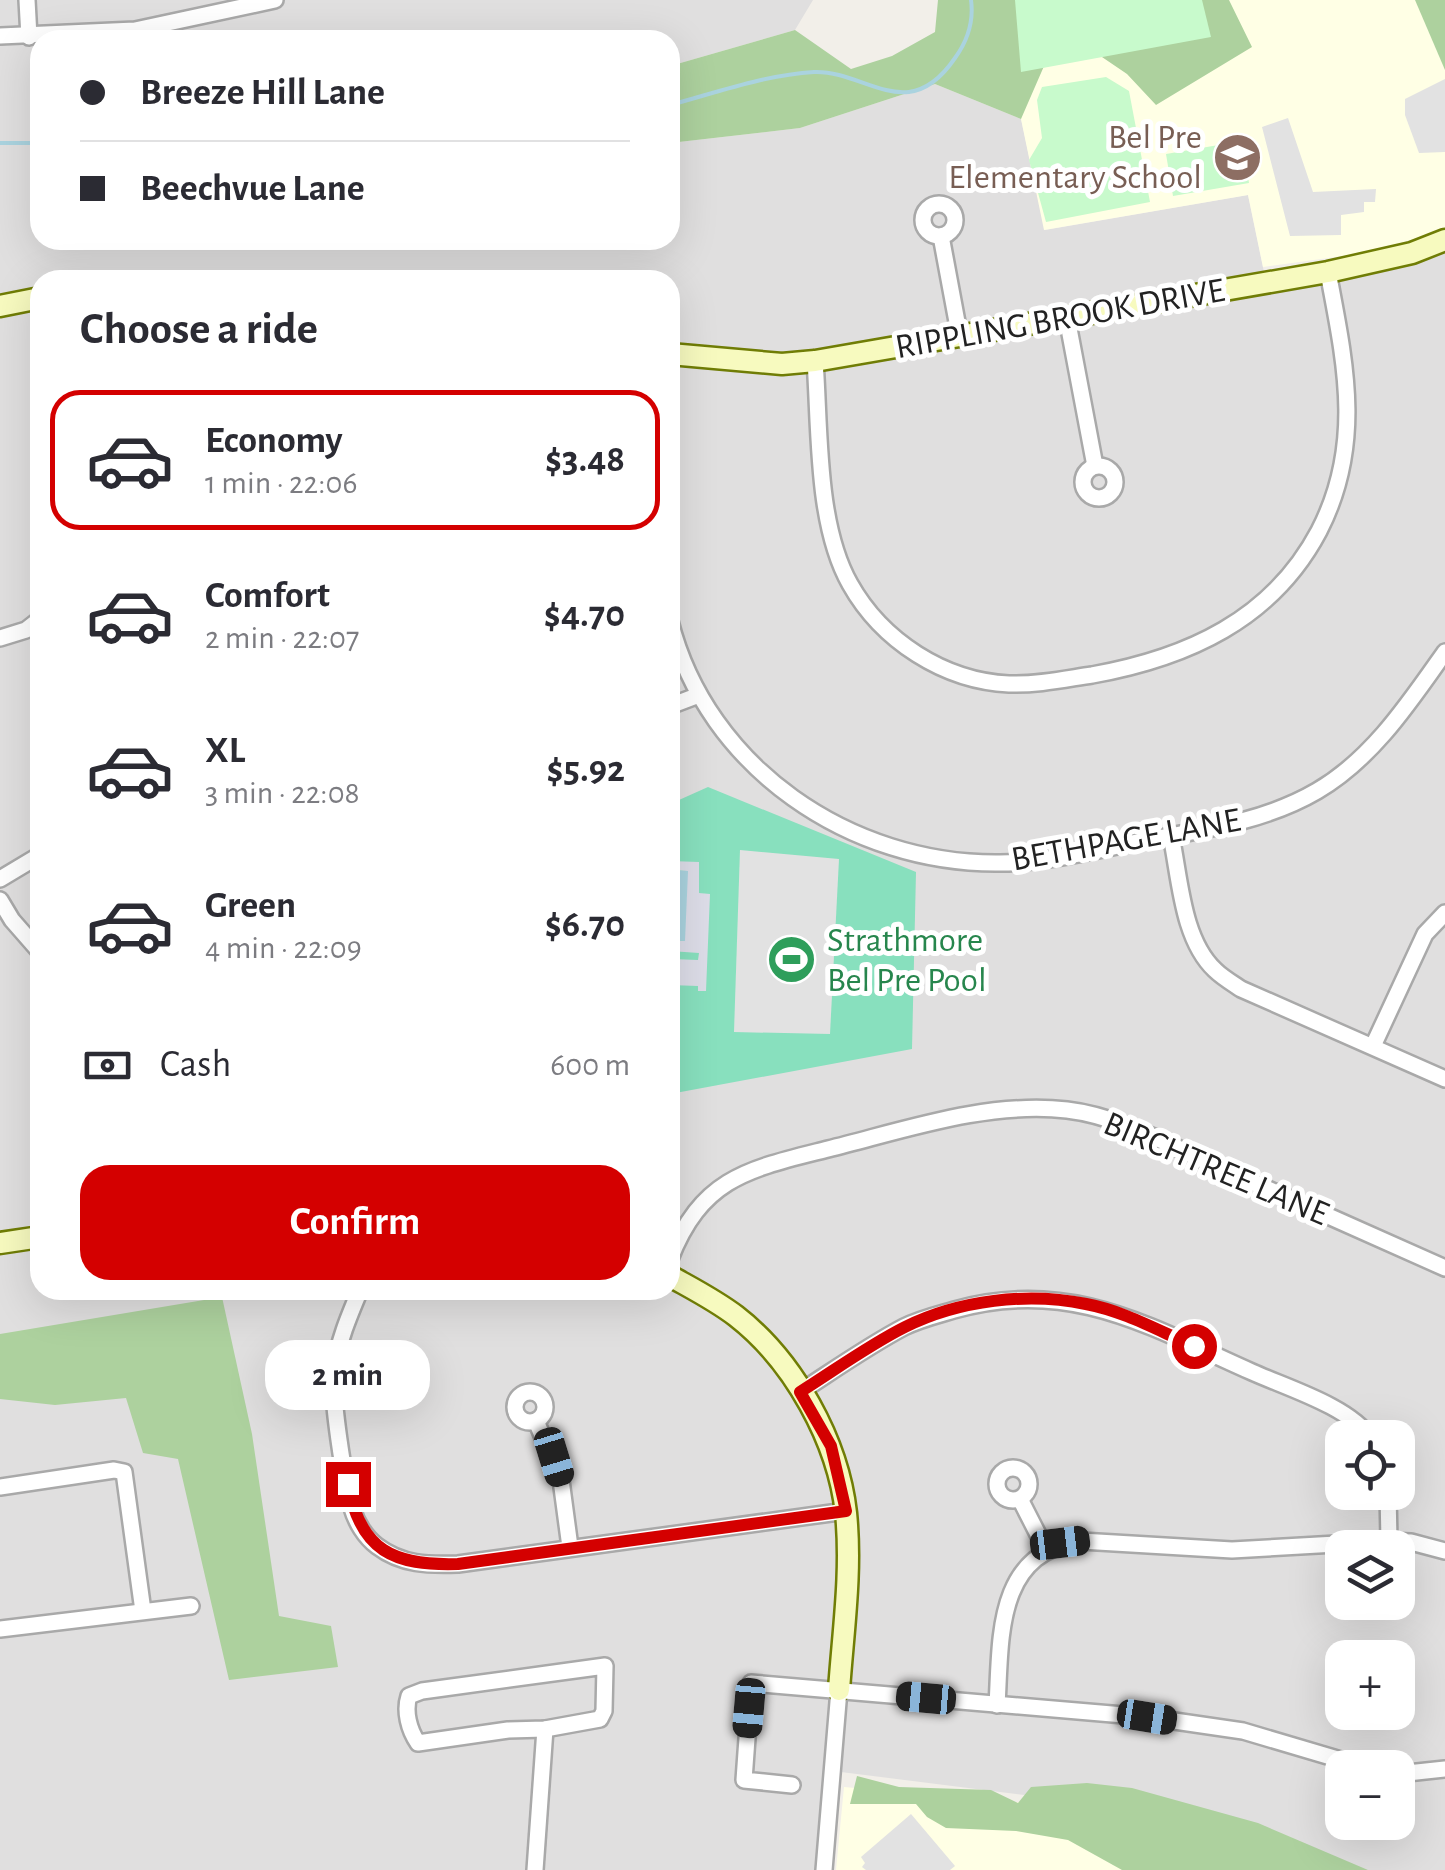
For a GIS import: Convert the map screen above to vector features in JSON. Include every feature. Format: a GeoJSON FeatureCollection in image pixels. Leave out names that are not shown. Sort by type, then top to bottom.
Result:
{"type":"FeatureCollection","features":[{"type":"Feature","properties":{"kind":"street"},"geometry":{"type":"LineString","coordinates":[[0,36],[29,37],[27,0]]}},
{"type":"Feature","properties":{"kind":"street"},"geometry":{"type":"LineString","coordinates":[[134,30],[275,0]]}},
{"type":"Feature","properties":{"kind":"street"},"geometry":{"type":"LineString","coordinates":[[941,236],[960,338]]}},
{"type":"Feature","properties":{"kind":"street","name":"RIPPLING BROOK DRIVE"},"geometry":{"type":"LineString","coordinates":[[680,355],[782,364],[815,361],[1328,272],[1412,253],[1445,240]]}},
{"type":"Feature","properties":{"kind":"street"},"geometry":{"type":"LineString","coordinates":[[815,361],[825,498],[834,549],[863,607],[904,646],[936,666],[970,678],[1010,684],[1076,678],[1176,656],[1249,614],[1302,560],[1320,528],[1337,483],[1346,443],[1346,367],[1328,272]]}},
{"type":"Feature","properties":{"kind":"street"},"geometry":{"type":"LineString","coordinates":[[0,306],[30,300]]}},
{"type":"Feature","properties":{"kind":"street"},"geometry":{"type":"LineString","coordinates":[[1067,318],[1095,466]]}},
{"type":"Feature","properties":{"kind":"street"},"geometry":{"type":"LineString","coordinates":[[0,638],[30,627]]}},
{"type":"Feature","properties":{"kind":"street","name":"BETHPAGE LANE"},"geometry":{"type":"LineString","coordinates":[[680,654],[699,694],[732,742],[774,786],[828,822],[886,848],[936,858],[998,863],[1038,860],[1262,817],[1316,792],[1367,752],[1445,652]]}},
{"type":"Feature","properties":{"kind":"street"},"geometry":{"type":"LineString","coordinates":[[680,702],[699,694]]}},
{"type":"Feature","properties":{"kind":"street"},"geometry":{"type":"LineString","coordinates":[[1171,836],[1191,930],[1214,970],[1241,989],[1445,1079]]}},
{"type":"Feature","properties":{"kind":"street"},"geometry":{"type":"LineString","coordinates":[[0,879],[30,861]]}},
{"type":"Feature","properties":{"kind":"street"},"geometry":{"type":"LineString","coordinates":[[0,900],[30,941]]}},
{"type":"Feature","properties":{"kind":"street"},"geometry":{"type":"LineString","coordinates":[[1373,1046],[1425,934],[1445,913]]}},
{"type":"Feature","properties":{"kind":"street","name":"BIRCHTREE LANE"},"geometry":{"type":"LineString","coordinates":[[680,1234],[694,1210],[739,1175],[948,1119],[1012,1110],[1067,1110],[1140,1132],[1445,1268]]}},
{"type":"Feature","properties":{"kind":"street"},"geometry":{"type":"LineString","coordinates":[[0,1242],[30,1238]]}},
{"type":"Feature","properties":{"kind":"street"},"geometry":{"type":"LineString","coordinates":[[680,1282],[739,1318],[776,1355],[831,1446],[846,1511],[848,1560],[824,1870]]}},
{"type":"Feature","properties":{"kind":"street"},"geometry":{"type":"LineString","coordinates":[[800,1392],[924,1318],[978,1303],[1039,1298],[1087,1304],[1126,1316],[1353,1420]]}},
{"type":"Feature","properties":{"kind":"street"},"geometry":{"type":"LineString","coordinates":[[356,1300],[341,1336],[334,1374],[352,1510],[363,1532],[402,1561],[458,1564],[846,1511]]}},
{"type":"Feature","properties":{"kind":"street"},"geometry":{"type":"LineString","coordinates":[[536,1421],[561,1480],[570,1548]]}},
{"type":"Feature","properties":{"kind":"street"},"geometry":{"type":"LineString","coordinates":[[0,1486],[114,1470],[124,1472],[143,1611]]}},
{"type":"Feature","properties":{"kind":"street"},"geometry":{"type":"LineString","coordinates":[[1020,1499],[1046,1550]]}},
{"type":"Feature","properties":{"kind":"street"},"geometry":{"type":"LineString","coordinates":[[997,1705],[1008,1597],[1022,1570],[1060,1543],[1232,1550],[1325,1545]]}},
{"type":"Feature","properties":{"kind":"street"},"geometry":{"type":"LineString","coordinates":[[1415,1543],[1445,1551]]}},
{"type":"Feature","properties":{"kind":"street"},"geometry":{"type":"LineString","coordinates":[[0,1629],[191,1606]]}},
{"type":"Feature","properties":{"kind":"street"},"geometry":{"type":"LineString","coordinates":[[605,1666],[604,1710],[600,1719],[545,1729],[508,1730],[418,1743],[411,1734],[406,1704],[409,1696],[422,1691],[605,1666]]}},
{"type":"Feature","properties":{"kind":"street"},"geometry":{"type":"LineString","coordinates":[[792,1784],[744,1780],[751,1683],[1147,1717],[1243,1732],[1325,1756]]}},
{"type":"Feature","properties":{"kind":"street"},"geometry":{"type":"LineString","coordinates":[[535,1870],[545,1729]]}},
{"type":"Feature","properties":{"kind":"street"},"geometry":{"type":"LineString","coordinates":[[1415,1772],[1445,1769]]}},
{"type":"Feature","properties":{"kind":"shaded area"},"geometry":{"type":"Polygon","coordinates":[[[0,0],[813,0],[795,30],[680,63],[680,30],[30,30],[30,250],[680,250],[680,142],[800,128],[935,84],[1021,119],[1045,230],[1248,195],[1266,282],[1445,240],[1445,1870],[1342,1870],[1048,1798],[833,1771],[824,1870],[0,1870],[0,0]]]}},
{"type":"Feature","properties":{"kind":"shaded area","name":"Bel Pre Elementary School"},"geometry":{"type":"Polygon","coordinates":[[[1203,0],[1445,0],[1445,229],[1372,252],[1263,267],[1248,195],[1044,230],[1021,119],[1023,71],[1203,0]]]}},
{"type":"Feature","properties":{"kind":"shaded area"},"geometry":{"type":"Polygon","coordinates":[[[1445,79],[1445,152],[1419,153],[1405,115],[1405,99],[1445,79]]]}},
{"type":"Feature","properties":{"kind":"shaded area"},"geometry":{"type":"Polygon","coordinates":[[[1288,118],[1313,192],[1376,189],[1375,202],[1364,202],[1364,212],[1341,215],[1341,235],[1290,236],[1262,127],[1288,118]]]}},
{"type":"Feature","properties":{"kind":"shaded area"},"geometry":{"type":"Polygon","coordinates":[[[740,850],[839,859],[830,1034],[734,1032],[740,850]]]}},
{"type":"Feature","properties":{"kind":"shaded area"},"geometry":{"type":"Polygon","coordinates":[[[680,861],[699,862],[699,893],[710,894],[706,991],[698,991],[698,986],[680,985],[680,959],[698,960],[699,953],[680,952],[680,941],[684,941],[687,871],[680,871],[680,861]]]}},
{"type":"Feature","properties":{"kind":"shaded area"},"geometry":{"type":"Polygon","coordinates":[[[844,1787],[1186,1817],[1251,1870],[836,1870],[844,1787]]]}},
{"type":"Feature","properties":{"kind":"shaded area"},"geometry":{"type":"Polygon","coordinates":[[[911,1814],[955,1866],[950,1870],[862,1867],[865,1863],[861,1857],[911,1814]]]}},
{"type":"Feature","properties":{"kind":"green space"},"geometry":{"type":"Polygon","coordinates":[[[938,0],[1229,0],[1252,47],[1156,105],[1127,74],[1099,55],[1051,50],[1021,119],[935,84],[800,128],[680,142],[680,63],[795,30],[851,69],[892,56],[935,32],[938,0]]]}},
{"type":"Feature","properties":{"kind":"green space"},"geometry":{"type":"Polygon","coordinates":[[[1015,0],[1202,0],[1211,37],[1021,72],[1015,0]]]}},
{"type":"Feature","properties":{"kind":"green space"},"geometry":{"type":"Polygon","coordinates":[[[1415,0],[1445,0],[1445,70],[1415,0]]]}},
{"type":"Feature","properties":{"kind":"green space"},"geometry":{"type":"Polygon","coordinates":[[[1106,77],[1129,91],[1150,202],[1046,222],[1029,160],[1042,138],[1037,100],[1042,87],[1106,77]]]}},
{"type":"Feature","properties":{"kind":"green space"},"geometry":{"type":"Polygon","coordinates":[[[1242,141],[1249,183],[1173,196],[1166,154],[1242,141]]]}},
{"type":"Feature","properties":{"kind":"green space","name":"Strathmore Bel Pre Pool"},"geometry":{"type":"Polygon","coordinates":[[[708,787],[916,872],[912,1049],[680,1092],[680,800],[708,787]]]}},
{"type":"Feature","properties":{"kind":"green space"},"geometry":{"type":"Polygon","coordinates":[[[223,1300],[252,1434],[279,1616],[331,1626],[338,1667],[229,1680],[178,1459],[143,1453],[126,1398],[55,1405],[0,1399],[0,1334],[223,1300]]]}},
{"type":"Feature","properties":{"kind":"green space"},"geometry":{"type":"Polygon","coordinates":[[[857,1776],[899,1787],[991,1790],[1018,1803],[1031,1787],[1087,1783],[1132,1788],[1258,1823],[1368,1870],[1122,1870],[1068,1840],[1016,1831],[946,1828],[927,1817],[916,1804],[850,1804],[857,1776]]]}},
{"type":"Feature","properties":{"kind":"water"},"geometry":{"type":"Polygon","coordinates":[[[680,871],[688,871],[685,941],[680,941],[680,871]]]}},
{"type":"Feature","properties":{"kind":"waterway"},"geometry":{"type":"LineString","coordinates":[[680,102],[760,80],[814,72],[886,90],[920,89],[938,78],[960,51],[971,23],[971,0]]}},
{"type":"Feature","properties":{"kind":"waterway"},"geometry":{"type":"LineString","coordinates":[[0,143],[30,143]]}},
{"type":"Feature","properties":{"kind":"place","name":"Bel Pre Elementary School"},"geometry":{"type":"Point","coordinates":[1237,157]}},
{"type":"Feature","properties":{"kind":"place","name":"Strathmore Bel Pre Pool"},"geometry":{"type":"Point","coordinates":[792,960]}},
{"type":"Feature","properties":{"kind":"route"},"geometry":{"type":"LineString","coordinates":[[348,1484],[352,1510],[363,1532],[402,1561],[422,1565],[458,1564],[846,1511],[831,1446],[800,1392],[904,1327],[978,1303],[1039,1298],[1087,1304],[1126,1316],[1194,1346]]}}]}
